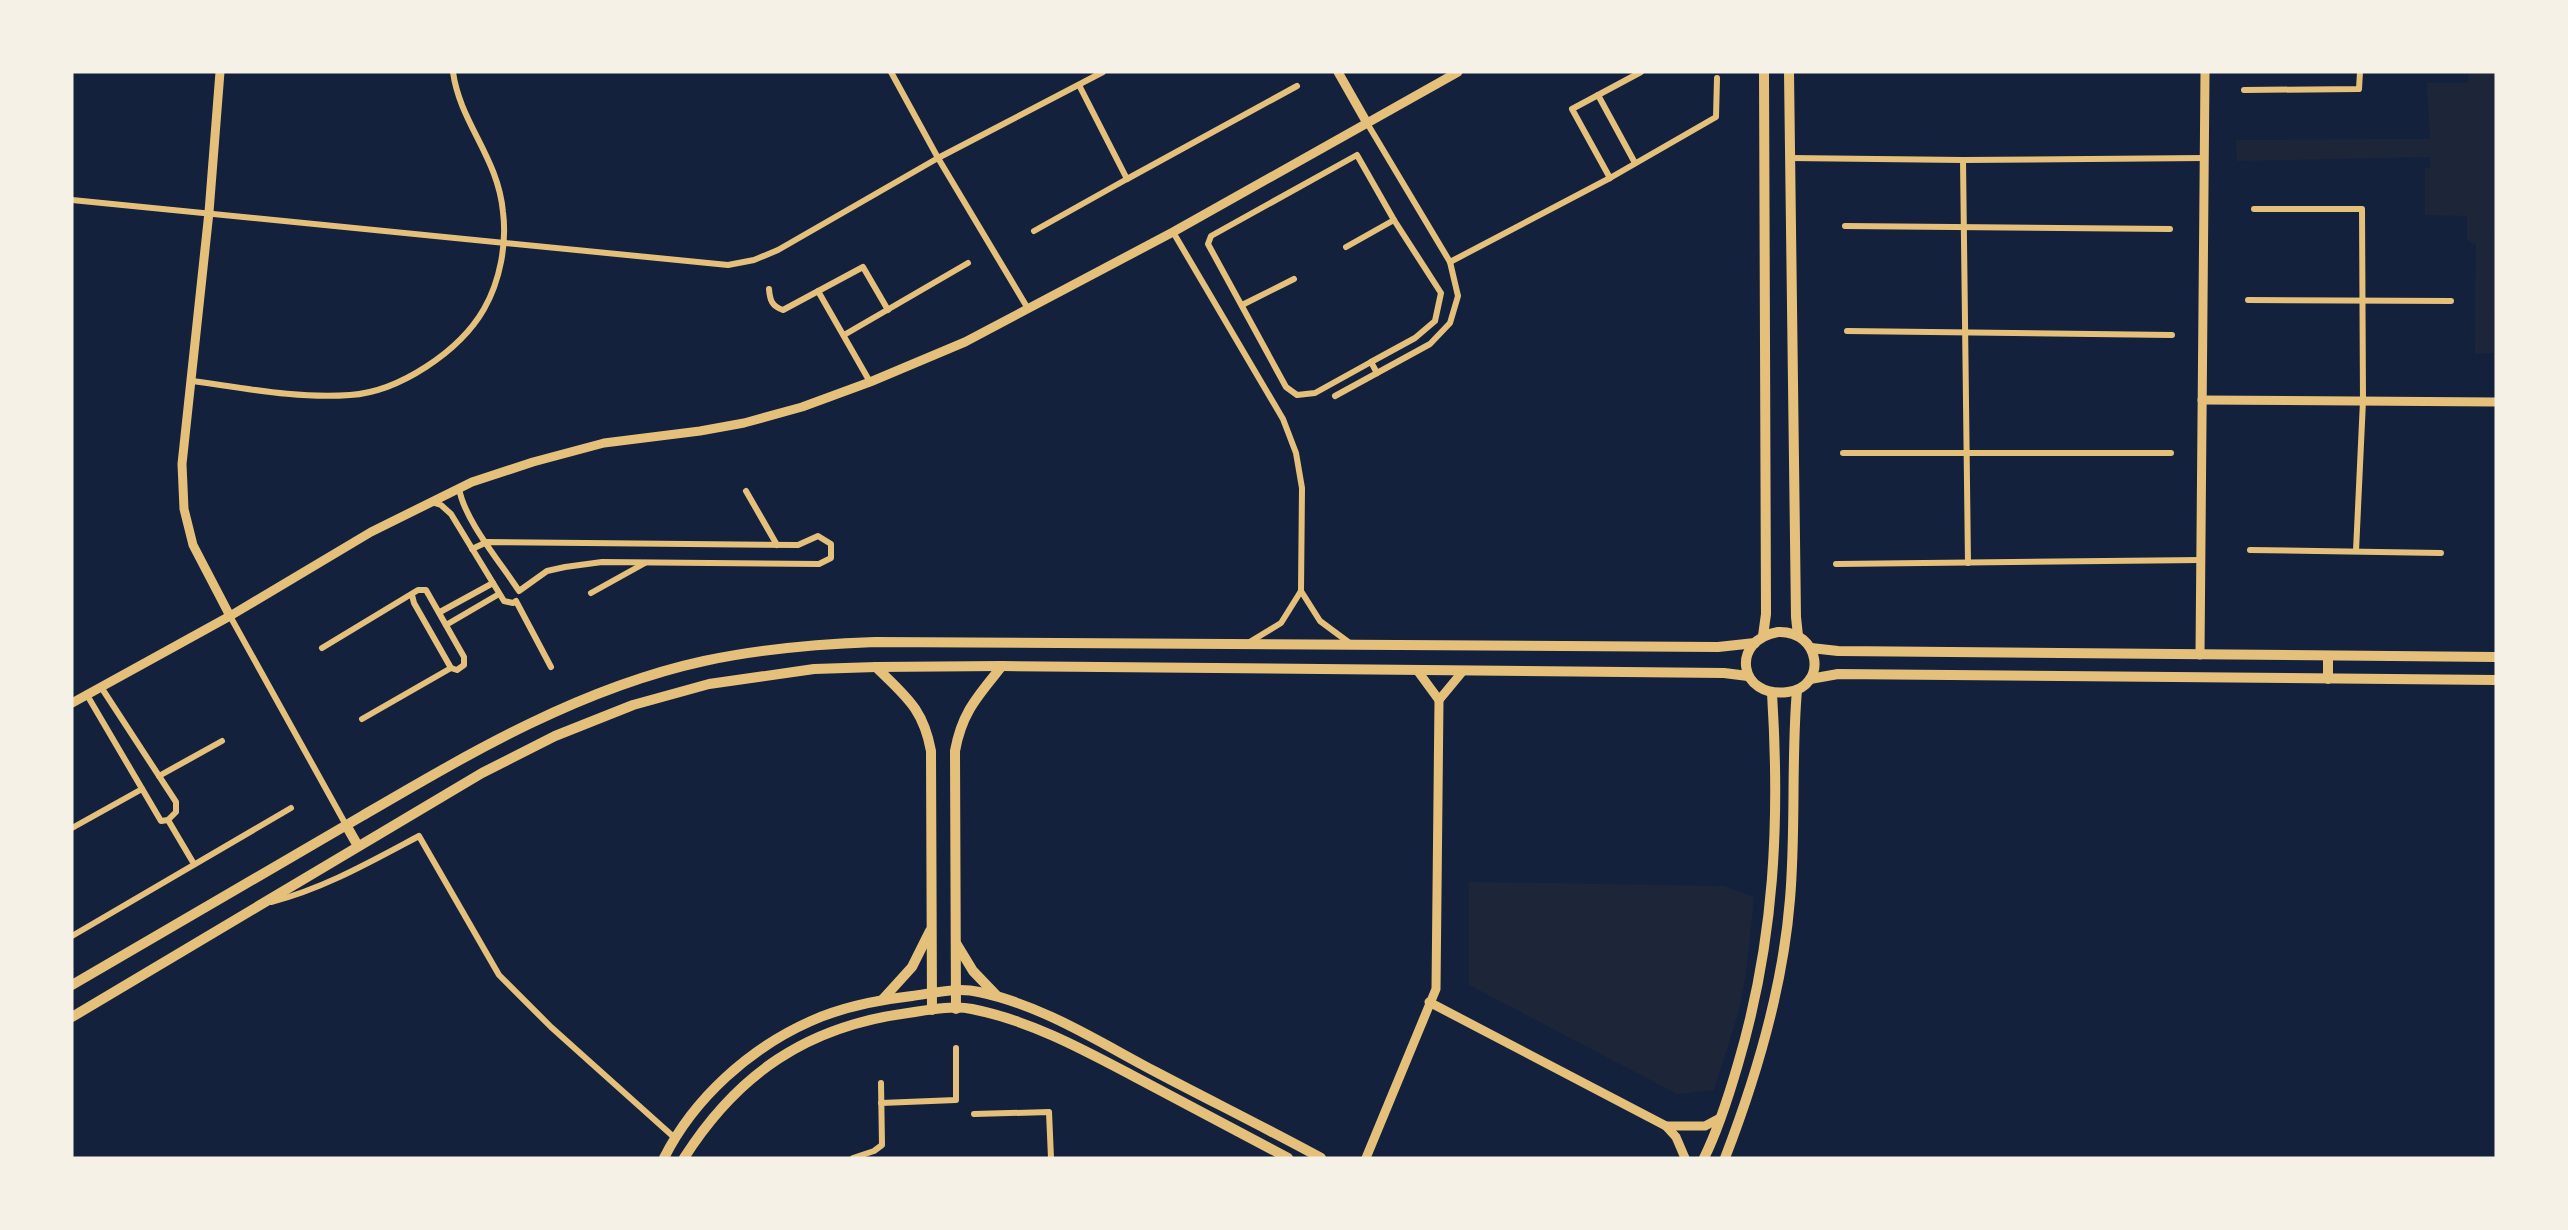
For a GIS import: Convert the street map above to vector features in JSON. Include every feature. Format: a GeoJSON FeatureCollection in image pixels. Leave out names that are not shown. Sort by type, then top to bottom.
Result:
{"type":"FeatureCollection","features":[{"type":"Feature","properties":{"kind":"main road"},"geometry":{"type":"LineString","coordinates":[[1748,676],[1746,660],[1750,648],[1759,640],[1766,614],[1764,72]]}},
{"type":"Feature","properties":{"kind":"main road"},"geometry":{"type":"LineString","coordinates":[[1789,72],[1798,636]]}},
{"type":"Feature","properties":{"kind":"main road"},"geometry":{"type":"LineString","coordinates":[[72,986],[469,753],[547,714],[627,684],[703,661],[812,644],[1002,642],[1718,647],[1759,640],[1784,632],[1805,639],[1811,648],[1814,668],[1804,687],[1772,693],[1762,689],[1748,676],[1724,673],[1002,666],[814,669],[709,684],[633,705],[555,736],[482,772],[72,1017]]}},
{"type":"Feature","properties":{"kind":"main road"},"geometry":{"type":"LineString","coordinates":[[1811,648],[1838,651],[2496,657]]}},
{"type":"Feature","properties":{"kind":"main road"},"geometry":{"type":"LineString","coordinates":[[2328,656],[2328,679]]}},
{"type":"Feature","properties":{"kind":"main road"},"geometry":{"type":"LineString","coordinates":[[956,1009],[955,751],[959,728],[970,706],[1002,666]]}},
{"type":"Feature","properties":{"kind":"main road"},"geometry":{"type":"LineString","coordinates":[[876,667],[917,708],[927,730],[930,751],[932,1010]]}},
{"type":"Feature","properties":{"kind":"main road"},"geometry":{"type":"LineString","coordinates":[[1810,679],[1838,674],[2496,680]]}},
{"type":"Feature","properties":{"kind":"main road"},"geometry":{"type":"LineString","coordinates":[[1725,1158],[1746,1103],[1765,1039],[1780,973],[1790,900],[1794,827],[1793,731],[1797,690]]}},
{"type":"Feature","properties":{"kind":"main road"},"geometry":{"type":"LineString","coordinates":[[1704,1158],[1720,1118],[1747,1034],[1762,970],[1772,899],[1775,827],[1772,693]]}},
{"type":"Feature","properties":{"kind":"main road"},"geometry":{"type":"LineString","coordinates":[[346,825],[358,846]]}},
{"type":"Feature","properties":{"kind":"main road"},"geometry":{"type":"LineString","coordinates":[[883,999],[912,967],[932,928]]}},
{"type":"Feature","properties":{"kind":"main road"},"geometry":{"type":"LineString","coordinates":[[956,942],[973,971],[998,997]]}},
{"type":"Feature","properties":{"kind":"main road"},"geometry":{"type":"LineString","coordinates":[[664,1158],[709,1094],[740,1065],[774,1041],[811,1021],[850,1007],[883,999],[956,990],[978,992],[1019,1003],[1084,1033],[1321,1158]]}},
{"type":"Feature","properties":{"kind":"main road"},"geometry":{"type":"LineString","coordinates":[[684,1158],[721,1106],[751,1078],[783,1055],[818,1036],[855,1023],[886,1016],[956,1009],[980,1011],[1027,1025],[1079,1047],[1288,1158]]}},
{"type":"Feature","properties":{"kind":"street"},"geometry":{"type":"LineString","coordinates":[[220,72],[209,212],[182,464],[184,509],[193,545],[346,825]]}},
{"type":"Feature","properties":{"kind":"street"},"geometry":{"type":"LineString","coordinates":[[192,381],[270,391],[352,395],[386,386],[416,374],[448,351],[468,331],[484,310],[494,287],[504,241],[504,213],[498,182],[482,142],[460,101],[453,72]]}},
{"type":"Feature","properties":{"kind":"street"},"geometry":{"type":"LineString","coordinates":[[891,72],[938,158],[1026,307]]}},
{"type":"Feature","properties":{"kind":"street"},"geometry":{"type":"LineString","coordinates":[[72,200],[728,265],[754,260],[778,250],[938,158],[1103,72]]}},
{"type":"Feature","properties":{"kind":"street"},"geometry":{"type":"LineString","coordinates":[[1335,396],[1430,344],[1450,323],[1458,296],[1450,262],[1338,72]]}},
{"type":"Feature","properties":{"kind":"street"},"geometry":{"type":"LineString","coordinates":[[72,703],[230,616],[371,532],[459,488],[533,462],[604,443],[744,423],[802,407],[870,382],[965,342],[1026,307],[1173,232],[1458,72]]}},
{"type":"Feature","properties":{"kind":"street"},"geometry":{"type":"LineString","coordinates":[[1610,178],[1572,109],[1641,72]]}},
{"type":"Feature","properties":{"kind":"street"},"geometry":{"type":"LineString","coordinates":[[2200,655],[2205,72]]}},
{"type":"Feature","properties":{"kind":"street"},"geometry":{"type":"LineString","coordinates":[[2244,90],[2360,89],[2360,72]]}},
{"type":"Feature","properties":{"kind":"street"},"geometry":{"type":"LineString","coordinates":[[1450,262],[1610,178],[1716,117],[1718,78]]}},
{"type":"Feature","properties":{"kind":"street"},"geometry":{"type":"LineString","coordinates":[[1079,85],[1127,179]]}},
{"type":"Feature","properties":{"kind":"street"},"geometry":{"type":"LineString","coordinates":[[1034,231],[1297,86]]}},
{"type":"Feature","properties":{"kind":"street"},"geometry":{"type":"LineString","coordinates":[[1598,95],[1635,163]]}},
{"type":"Feature","properties":{"kind":"street"},"geometry":{"type":"LineString","coordinates":[[1358,155],[1394,220],[1440,293],[1435,321],[1415,338],[1315,393],[1297,395],[1286,387],[1242,305],[1208,244],[1211,236],[1358,155]]}},
{"type":"Feature","properties":{"kind":"street"},"geometry":{"type":"LineString","coordinates":[[1790,158],[1963,160],[2204,158]]}},
{"type":"Feature","properties":{"kind":"street"},"geometry":{"type":"LineString","coordinates":[[1963,160],[1968,563]]}},
{"type":"Feature","properties":{"kind":"street"},"geometry":{"type":"LineString","coordinates":[[2254,209],[2362,209],[2362,401],[2356,551]]}},
{"type":"Feature","properties":{"kind":"street"},"geometry":{"type":"LineString","coordinates":[[1346,247],[1394,220]]}},
{"type":"Feature","properties":{"kind":"street"},"geometry":{"type":"LineString","coordinates":[[1845,226],[2170,229]]}},
{"type":"Feature","properties":{"kind":"street"},"geometry":{"type":"LineString","coordinates":[[1173,232],[1283,419],[1296,453],[1302,488],[1300,591],[1281,624],[1245,645]]}},
{"type":"Feature","properties":{"kind":"street"},"geometry":{"type":"LineString","coordinates":[[844,335],[968,263]]}},
{"type":"Feature","properties":{"kind":"street"},"geometry":{"type":"LineString","coordinates":[[769,290],[770,301],[776,308],[783,310],[863,267],[888,310]]}},
{"type":"Feature","properties":{"kind":"street"},"geometry":{"type":"LineString","coordinates":[[1242,305],[1294,279]]}},
{"type":"Feature","properties":{"kind":"street"},"geometry":{"type":"LineString","coordinates":[[818,291],[870,382]]}},
{"type":"Feature","properties":{"kind":"street"},"geometry":{"type":"LineString","coordinates":[[2248,300],[2451,301]]}},
{"type":"Feature","properties":{"kind":"street"},"geometry":{"type":"LineString","coordinates":[[1848,331],[2172,335]]}},
{"type":"Feature","properties":{"kind":"street"},"geometry":{"type":"LineString","coordinates":[[1371,362],[1377,373]]}},
{"type":"Feature","properties":{"kind":"street"},"geometry":{"type":"LineString","coordinates":[[2202,400],[2496,402]]}},
{"type":"Feature","properties":{"kind":"street"},"geometry":{"type":"LineString","coordinates":[[1843,453],[2171,453]]}},
{"type":"Feature","properties":{"kind":"street"},"geometry":{"type":"LineString","coordinates":[[459,488],[461,502],[487,542],[519,591],[548,572],[565,567],[602,562],[819,564],[831,558],[831,544],[818,536],[798,545],[487,542],[472,549]]}},
{"type":"Feature","properties":{"kind":"street"},"geometry":{"type":"LineString","coordinates":[[746,491],[777,545]]}},
{"type":"Feature","properties":{"kind":"street"},"geometry":{"type":"LineString","coordinates":[[431,501],[441,505],[451,514],[504,601],[513,603],[516,601],[550,667]]}},
{"type":"Feature","properties":{"kind":"street"},"geometry":{"type":"LineString","coordinates":[[2250,550],[2441,553]]}},
{"type":"Feature","properties":{"kind":"street"},"geometry":{"type":"LineString","coordinates":[[1836,564],[2201,560]]}},
{"type":"Feature","properties":{"kind":"street"},"geometry":{"type":"LineString","coordinates":[[591,593],[646,563]]}},
{"type":"Feature","properties":{"kind":"street"},"geometry":{"type":"LineString","coordinates":[[440,612],[493,583]]}},
{"type":"Feature","properties":{"kind":"street"},"geometry":{"type":"LineString","coordinates":[[322,648],[418,590],[426,590],[440,612],[464,657],[464,665],[458,670],[451,668],[362,719]]}},
{"type":"Feature","properties":{"kind":"street"},"geometry":{"type":"LineString","coordinates":[[1300,591],[1320,621],[1354,646]]}},
{"type":"Feature","properties":{"kind":"street"},"geometry":{"type":"LineString","coordinates":[[446,625],[499,594]]}},
{"type":"Feature","properties":{"kind":"street"},"geometry":{"type":"LineString","coordinates":[[412,595],[451,668]]}},
{"type":"Feature","properties":{"kind":"street"},"geometry":{"type":"LineString","coordinates":[[1366,1158],[1436,989],[1439,700],[1417,670]]}},
{"type":"Feature","properties":{"kind":"street"},"geometry":{"type":"LineString","coordinates":[[1439,700],[1463,671]]}},
{"type":"Feature","properties":{"kind":"street"},"geometry":{"type":"LineString","coordinates":[[87,695],[161,821],[168,820],[176,812],[176,802],[101,687]]}},
{"type":"Feature","properties":{"kind":"street"},"geometry":{"type":"LineString","coordinates":[[159,776],[222,741]]}},
{"type":"Feature","properties":{"kind":"street"},"geometry":{"type":"LineString","coordinates":[[72,828],[142,789]]}},
{"type":"Feature","properties":{"kind":"street"},"geometry":{"type":"LineString","coordinates":[[72,936],[291,808]]}},
{"type":"Feature","properties":{"kind":"street"},"geometry":{"type":"LineString","coordinates":[[168,820],[194,864]]}},
{"type":"Feature","properties":{"kind":"street"},"geometry":{"type":"LineString","coordinates":[[259,905],[296,896],[419,836],[499,975],[551,1027],[676,1139]]}},
{"type":"Feature","properties":{"kind":"street"},"geometry":{"type":"LineString","coordinates":[[1429,1002],[1666,1126],[1676,1137],[1685,1158]]}},
{"type":"Feature","properties":{"kind":"street"},"geometry":{"type":"LineString","coordinates":[[881,1103],[956,1100],[956,1048]]}},
{"type":"Feature","properties":{"kind":"street"},"geometry":{"type":"LineString","coordinates":[[852,1158],[874,1151],[882,1145],[881,1083]]}},
{"type":"Feature","properties":{"kind":"street"},"geometry":{"type":"LineString","coordinates":[[974,1114],[1049,1112],[1051,1158]]}},
{"type":"Feature","properties":{"kind":"street"},"geometry":{"type":"LineString","coordinates":[[1666,1126],[1705,1126],[1720,1118]]}},
{"type":"Feature","properties":{"kind":"shaded area"},"geometry":{"type":"Polygon","coordinates":[[[2469,72],[2496,72],[2494,353],[2475,354],[2476,245],[2467,240],[2467,216],[2425,215],[2425,168],[2430,168],[2430,157],[2237,161],[2236,140],[2430,139],[2427,83],[2468,83],[2469,72]]]}},
{"type":"Feature","properties":{"kind":"shaded area"},"geometry":{"type":"Polygon","coordinates":[[[1469,882],[1724,886],[1754,897],[1746,974],[1738,1014],[1714,1090],[1677,1094],[1469,985],[1469,882]]]}}]}
